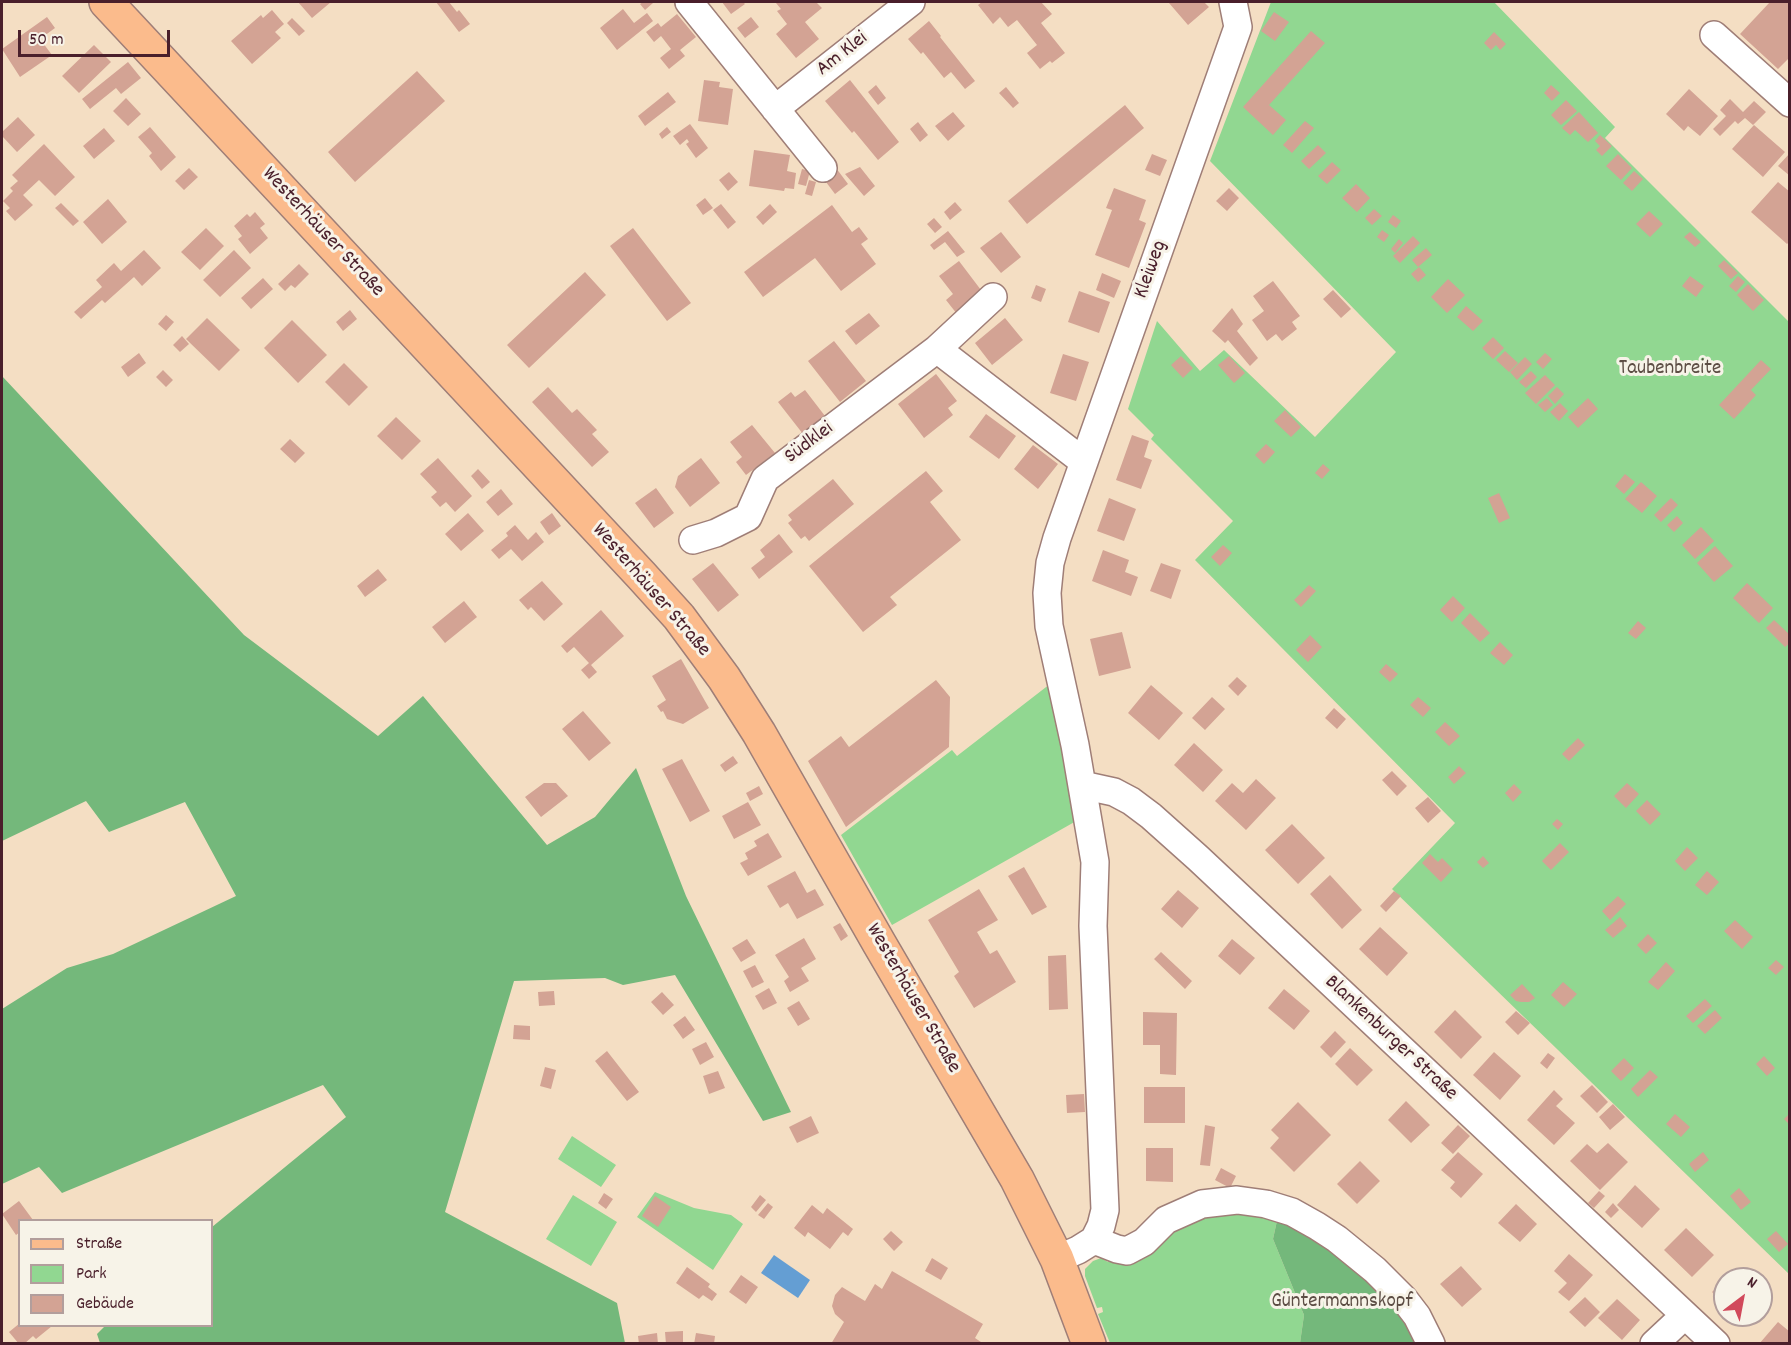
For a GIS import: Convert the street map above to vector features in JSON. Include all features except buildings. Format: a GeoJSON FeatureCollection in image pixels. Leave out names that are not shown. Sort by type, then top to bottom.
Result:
{"type":"FeatureCollection","features":[{"type":"Feature","properties":{"kind":"main road","name":"Westerhäuser Straße"},"geometry":{"type":"LineString","coordinates":[[106,2],[679,617],[724,678],[759,733],[1017,1179],[1057,1259],[1089,1344]]}},
{"type":"Feature","properties":{"kind":"street"},"geometry":{"type":"LineString","coordinates":[[689,2],[823,168]]}},
{"type":"Feature","properties":{"kind":"street","name":"Am Klei"},"geometry":{"type":"LineString","coordinates":[[775,109],[911,2]]}},
{"type":"Feature","properties":{"kind":"street","name":"Kleiweg"},"geometry":{"type":"LineString","coordinates":[[1082,785],[1049,626],[1047,593],[1050,563],[1238,27],[1233,2]]}},
{"type":"Feature","properties":{"kind":"street"},"geometry":{"type":"LineString","coordinates":[[1714,35],[1790,103]]}},
{"type":"Feature","properties":{"kind":"street","name":"Südklei"},"geometry":{"type":"LineString","coordinates":[[693,540],[716,533],[748,517],[765,479],[937,349],[993,297]]}},
{"type":"Feature","properties":{"kind":"street"},"geometry":{"type":"LineString","coordinates":[[937,349],[1084,462]]}},
{"type":"Feature","properties":{"kind":"street"},"geometry":{"type":"LineString","coordinates":[[1057,1259],[1094,1240],[1105,1210],[1093,926],[1095,862],[1082,785]]}},
{"type":"Feature","properties":{"kind":"street","name":"Blankenburger Straße"},"geometry":{"type":"LineString","coordinates":[[1082,785],[1114,792],[1151,816],[1716,1344]]}},
{"type":"Feature","properties":{"kind":"street"},"geometry":{"type":"LineString","coordinates":[[1094,1240],[1128,1251],[1144,1242],[1166,1220],[1202,1204],[1237,1200],[1266,1203],[1292,1212],[1317,1226],[1366,1262],[1404,1299],[1417,1316],[1431,1344]]}},
{"type":"Feature","properties":{"kind":"street"},"geometry":{"type":"LineString","coordinates":[[1654,1344],[1685,1315]]}},
{"type":"Feature","properties":{"kind":"green space","name":"Taubenbreite"},"geometry":{"type":"Polygon","coordinates":[[[1271,2],[1494,2],[1615,127],[1605,138],[1789,322],[1789,1274],[1392,889],[1455,823],[1195,560],[1233,521],[1151,439],[1154,435],[1128,409],[1157,321],[1200,371],[1224,350],[1315,437],[1396,352],[1210,161],[1271,2]]]}},
{"type":"Feature","properties":{"kind":"green space"},"geometry":{"type":"Polygon","coordinates":[[[2,376],[244,635],[378,736],[423,696],[547,845],[595,817],[636,768],[686,896],[791,1112],[763,1121],[675,975],[623,985],[605,978],[514,981],[445,1212],[617,1303],[625,1343],[100,1343],[97,1334],[104,1327],[213,1327],[213,1226],[346,1117],[323,1085],[62,1193],[39,1167],[2,1184],[2,1009],[67,968],[113,954],[236,896],[185,802],[109,832],[86,801],[2,841],[2,376]]]}},
{"type":"Feature","properties":{"kind":"green space"},"geometry":{"type":"Polygon","coordinates":[[[1050,684],[1078,820],[892,925],[841,835],[952,750],[957,756],[1050,684]]]}},
{"type":"Feature","properties":{"kind":"green space"},"geometry":{"type":"Polygon","coordinates":[[[572,1136],[616,1165],[601,1187],[558,1159],[572,1136]]]}},
{"type":"Feature","properties":{"kind":"green space"},"geometry":{"type":"Polygon","coordinates":[[[655,1192],[694,1208],[731,1215],[743,1224],[713,1270],[637,1217],[655,1192]]]}},
{"type":"Feature","properties":{"kind":"green space"},"geometry":{"type":"Polygon","coordinates":[[[573,1195],[617,1222],[591,1266],[546,1239],[573,1195]]]}},
{"type":"Feature","properties":{"kind":"green space","name":"Güntermannskopf"},"geometry":{"type":"Polygon","coordinates":[[[1204,1211],[1278,1216],[1273,1239],[1304,1315],[1300,1343],[1110,1343],[1098,1314],[1103,1312],[1102,1307],[1097,1308],[1085,1276],[1085,1269],[1093,1261],[1101,1258],[1108,1262],[1112,1258],[1151,1246],[1204,1211]]]}},
{"type":"Feature","properties":{"kind":"green space","name":"Güntermannskopf"},"geometry":{"type":"Polygon","coordinates":[[[1278,1216],[1290,1220],[1383,1289],[1421,1343],[1300,1343],[1304,1315],[1273,1239],[1278,1216]]]}},
{"type":"Feature","properties":{"kind":"water"},"geometry":{"type":"Polygon","coordinates":[[[774,1255],[810,1280],[798,1298],[761,1273],[774,1255]]]}}]}
